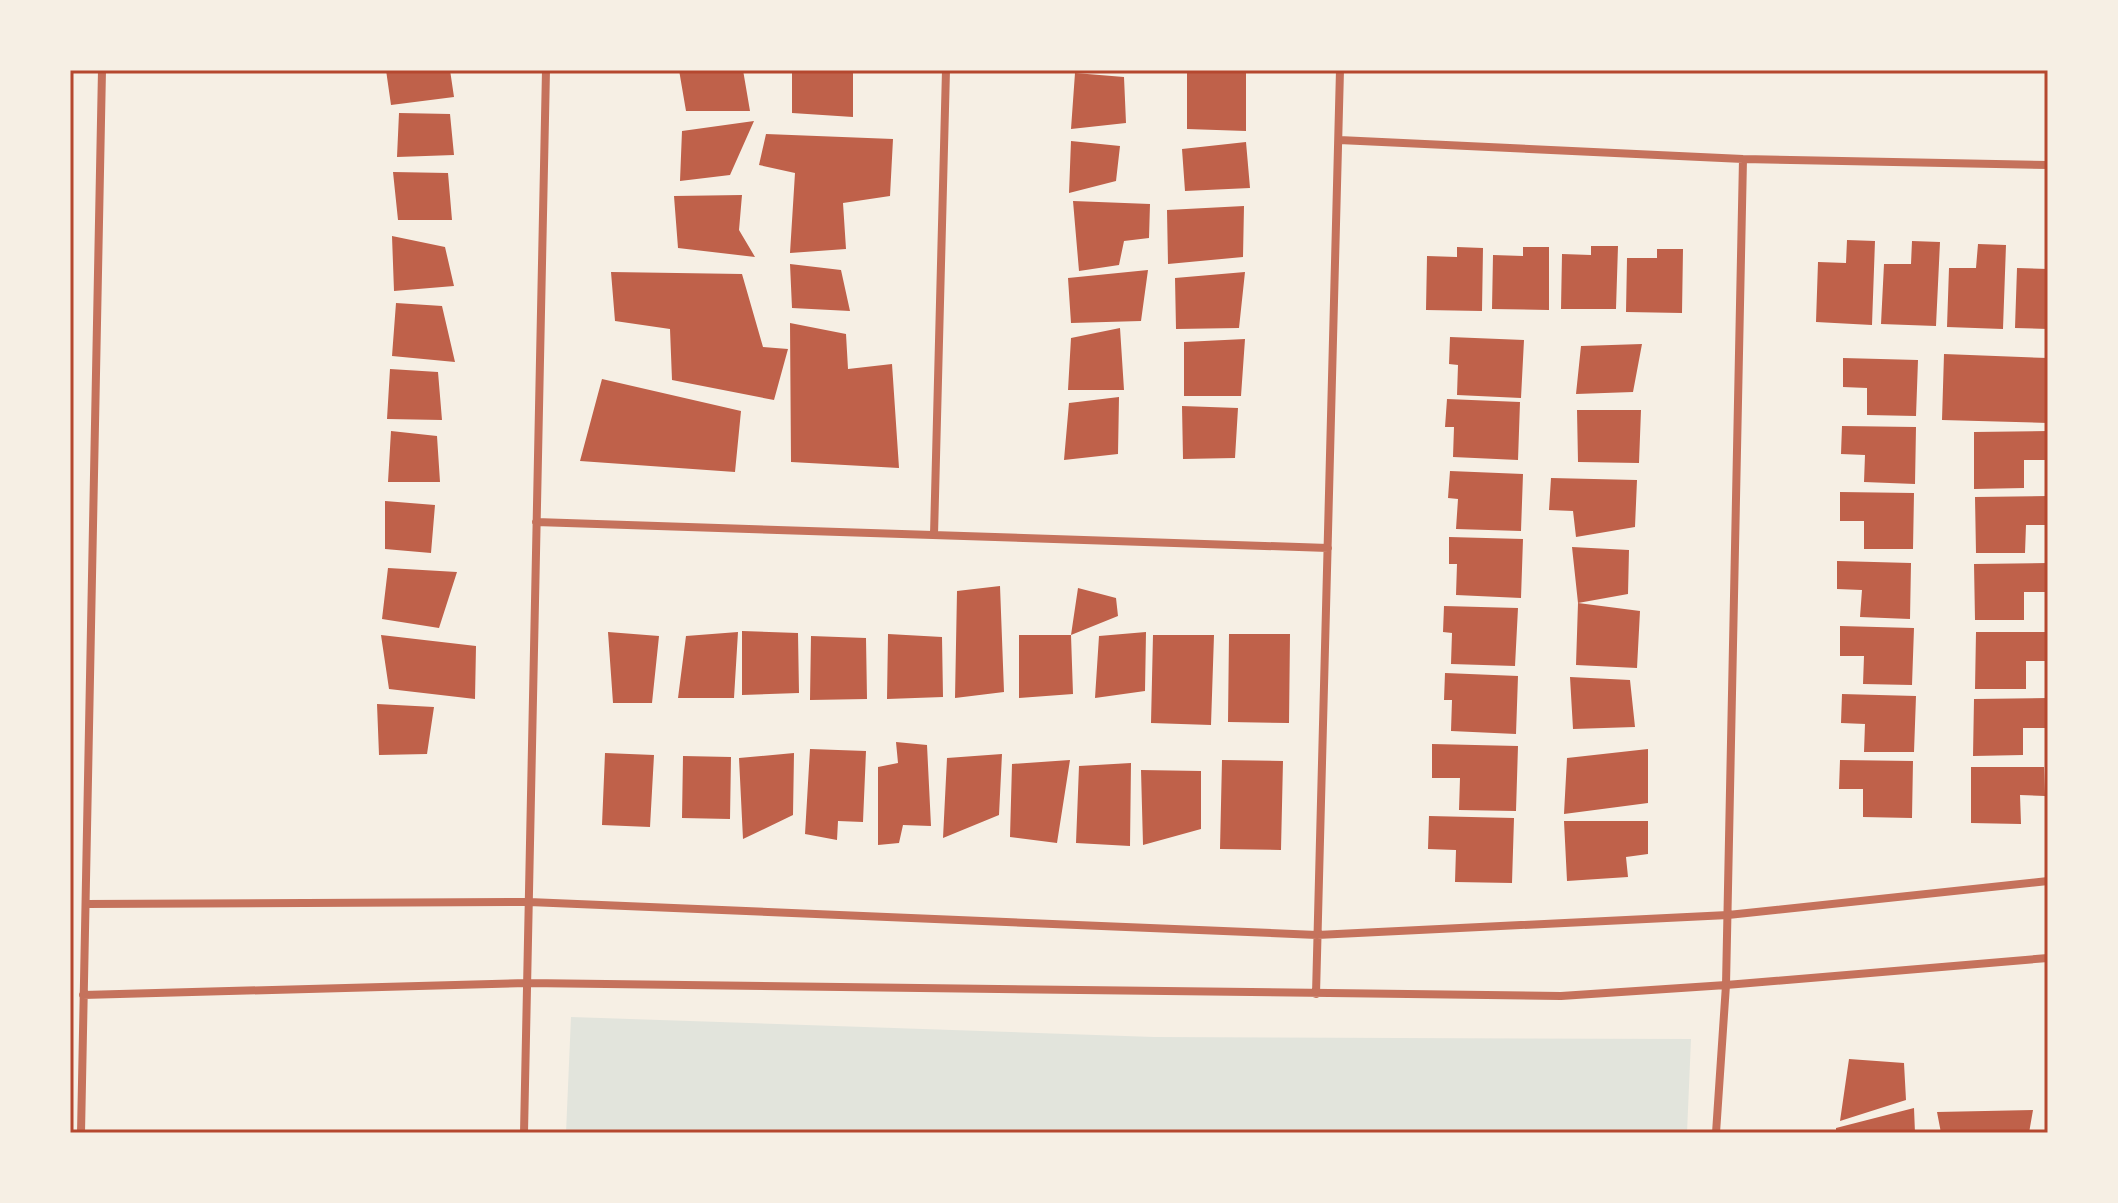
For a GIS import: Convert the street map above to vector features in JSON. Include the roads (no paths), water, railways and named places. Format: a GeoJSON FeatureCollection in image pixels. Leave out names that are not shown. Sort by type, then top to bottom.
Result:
{"type":"FeatureCollection","features":[{"type":"Feature","properties":{"kind":"street"},"geometry":{"type":"LineString","coordinates":[[81,1133],[102,70]]}},
{"type":"Feature","properties":{"kind":"street"},"geometry":{"type":"LineString","coordinates":[[524,1133],[546,70]]}},
{"type":"Feature","properties":{"kind":"street"},"geometry":{"type":"LineString","coordinates":[[934,535],[946,70]]}},
{"type":"Feature","properties":{"kind":"street"},"geometry":{"type":"LineString","coordinates":[[1316,994],[1340,70]]}},
{"type":"Feature","properties":{"kind":"street"},"geometry":{"type":"LineString","coordinates":[[1339,140],[1743,159],[2048,165]]}},
{"type":"Feature","properties":{"kind":"street"},"geometry":{"type":"LineString","coordinates":[[1716,1133],[1728,915],[1743,159]]}},
{"type":"Feature","properties":{"kind":"street"},"geometry":{"type":"LineString","coordinates":[[536,522],[1328,548]]}},
{"type":"Feature","properties":{"kind":"street"},"geometry":{"type":"LineString","coordinates":[[86,904],[529,902],[1317,935],[1728,915],[2048,881]]}},
{"type":"Feature","properties":{"kind":"street"},"geometry":{"type":"LineString","coordinates":[[83,995],[527,983],[1561,996],[2048,958]]}}]}
